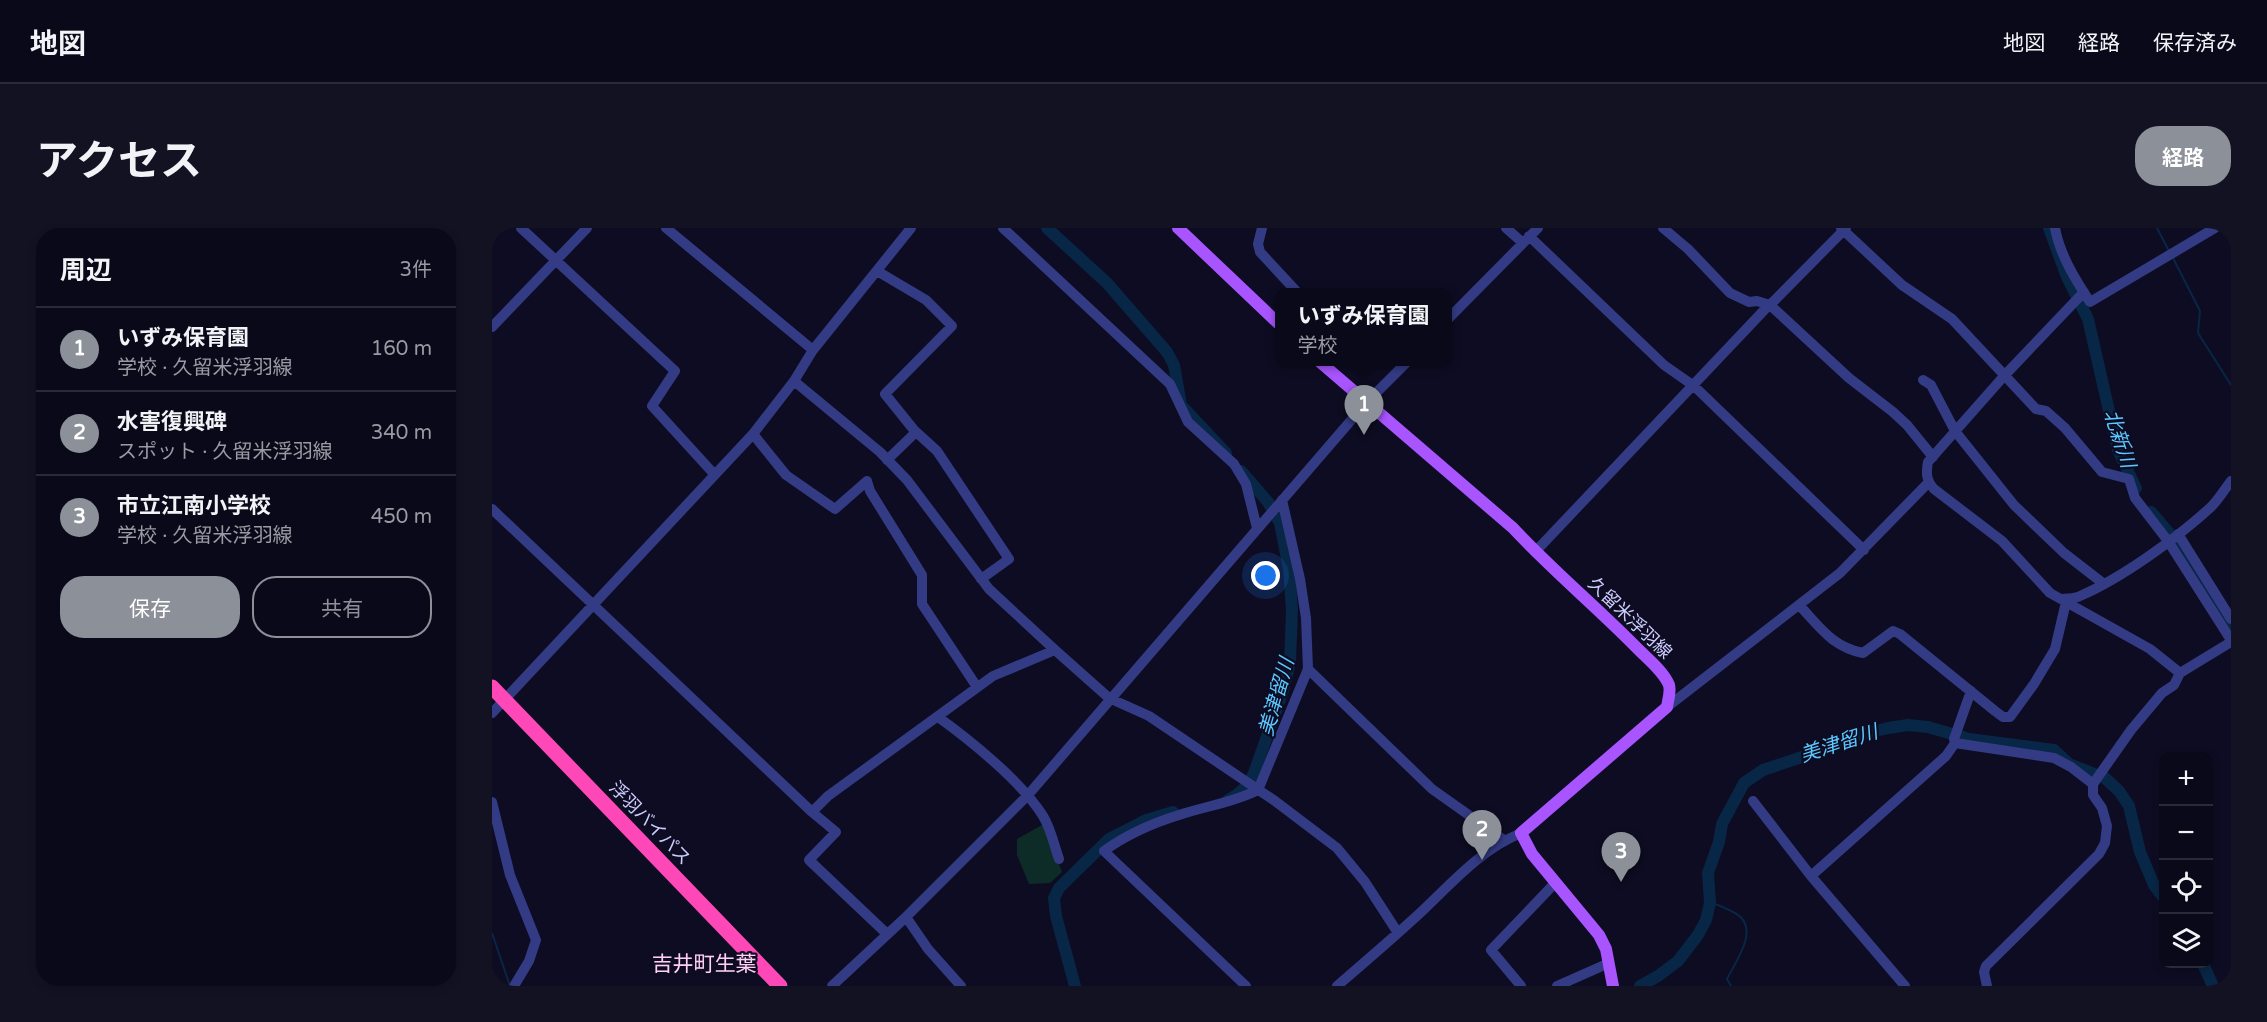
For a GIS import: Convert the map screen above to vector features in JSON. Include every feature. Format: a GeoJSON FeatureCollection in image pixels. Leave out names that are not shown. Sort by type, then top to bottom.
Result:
{"type":"FeatureCollection","features":[{"type":"Feature","properties":{"kind":"highway","name":"浮羽バイパス"},"geometry":{"type":"LineString","coordinates":[[492,687],[780,986]]}},
{"type":"Feature","properties":{"kind":"main road"},"geometry":{"type":"LineString","coordinates":[[1178,228],[1275,320]]}},
{"type":"Feature","properties":{"kind":"main road","name":"久留米浮羽線"},"geometry":{"type":"LineString","coordinates":[[1324,366],[1513,528],[1535,552],[1619,629],[1669,684],[1667,707]]}},
{"type":"Feature","properties":{"kind":"main road"},"geometry":{"type":"LineString","coordinates":[[1612,981],[1606,948],[1599,934],[1532,854],[1521,833],[1667,707]]}},
{"type":"Feature","properties":{"kind":"street"},"geometry":{"type":"LineString","coordinates":[[521,228],[675,371],[652,406],[714,474]]}},
{"type":"Feature","properties":{"kind":"street"},"geometry":{"type":"LineString","coordinates":[[492,327],[587,228]]}},
{"type":"Feature","properties":{"kind":"street"},"geometry":{"type":"LineString","coordinates":[[666,228],[813,351]]}},
{"type":"Feature","properties":{"kind":"street"},"geometry":{"type":"LineString","coordinates":[[492,713],[753,434],[794,381],[813,351],[911,228]]}},
{"type":"Feature","properties":{"kind":"street"},"geometry":{"type":"LineString","coordinates":[[1003,228],[1170,384],[1188,422],[1234,464],[1246,484],[1261,525]]}},
{"type":"Feature","properties":{"kind":"street"},"geometry":{"type":"LineString","coordinates":[[1262,228],[1258,244],[1260,252],[1292,288]]}},
{"type":"Feature","properties":{"kind":"street"},"geometry":{"type":"LineString","coordinates":[[1506,228],[1526,240],[1664,365],[1694,386],[1864,550]]}},
{"type":"Feature","properties":{"kind":"street"},"geometry":{"type":"LineString","coordinates":[[1452,315],[1538,228]]}},
{"type":"Feature","properties":{"kind":"street"},"geometry":{"type":"LineString","coordinates":[[1663,228],[1688,249],[1730,293],[1749,302],[1757,301],[1769,305],[1849,378],[1893,412],[1907,425],[1933,457]]}},
{"type":"Feature","properties":{"kind":"street"},"geometry":{"type":"LineString","coordinates":[[2055,228],[2058,244],[2082,293],[2090,302],[2215,228]]}},
{"type":"Feature","properties":{"kind":"street"},"geometry":{"type":"LineString","coordinates":[[1535,552],[1844,229],[1902,285],[1952,319],[2037,409],[2046,411],[2065,428],[2102,472],[2129,479],[2135,498],[2174,537],[2231,619]]}},
{"type":"Feature","properties":{"kind":"street"},"geometry":{"type":"LineString","coordinates":[[877,271],[926,300],[952,326],[885,394],[916,432],[937,451],[1009,560],[981,579]]}},
{"type":"Feature","properties":{"kind":"street"},"geometry":{"type":"LineString","coordinates":[[2082,293],[1928,462],[1929,483],[1995,535],[2050,593],[2150,649],[2180,674]]}},
{"type":"Feature","properties":{"kind":"street"},"geometry":{"type":"LineString","coordinates":[[832,986],[886,933],[906,917],[1028,795],[1109,698],[1366,403],[1403,366]]}},
{"type":"Feature","properties":{"kind":"street"},"geometry":{"type":"LineString","coordinates":[[1923,380],[1931,385],[1955,431],[2014,505],[2064,553],[2104,584]]}},
{"type":"Feature","properties":{"kind":"street"},"geometry":{"type":"LineString","coordinates":[[794,381],[887,460],[907,480],[989,589],[1055,650],[1109,698],[1149,716],[1318,833],[1346,856],[1398,933]]}},
{"type":"Feature","properties":{"kind":"street"},"geometry":{"type":"LineString","coordinates":[[887,460],[916,432]]}},
{"type":"Feature","properties":{"kind":"street"},"geometry":{"type":"LineString","coordinates":[[753,434],[786,475],[835,510],[867,482],[870,491],[922,575],[922,604],[977,687]]}},
{"type":"Feature","properties":{"kind":"street"},"geometry":{"type":"LineString","coordinates":[[2064,601],[2078,597],[2117,577],[2174,537],[2211,506],[2231,481]]}},
{"type":"Feature","properties":{"kind":"street"},"geometry":{"type":"LineString","coordinates":[[1667,707],[1840,573],[1929,483]]}},
{"type":"Feature","properties":{"kind":"street"},"geometry":{"type":"LineString","coordinates":[[1246,986],[1104,851],[1120,839],[1161,822],[1241,799],[1256,789],[1308,669],[1308,638],[1300,579],[1282,500]]}},
{"type":"Feature","properties":{"kind":"street"},"geometry":{"type":"LineString","coordinates":[[492,509],[812,812],[836,832],[809,860],[886,933]]}},
{"type":"Feature","properties":{"kind":"street"},"geometry":{"type":"LineString","coordinates":[[1987,986],[1984,972],[1986,966],[2099,854],[2105,843],[2107,826],[2102,808],[2093,795],[2097,779],[2131,730],[2162,693],[2174,685],[2180,674],[2231,641],[2174,537]]}},
{"type":"Feature","properties":{"kind":"street"},"geometry":{"type":"LineString","coordinates":[[1799,605],[1838,645],[1847,650],[1863,653],[1893,631],[1900,634],[2003,717],[2010,717],[2034,684],[2055,649],[2064,601]]}},
{"type":"Feature","properties":{"kind":"street"},"geometry":{"type":"LineString","coordinates":[[812,812],[828,796],[993,676],[1055,650]]}},
{"type":"Feature","properties":{"kind":"street"},"geometry":{"type":"LineString","coordinates":[[1308,669],[1432,789],[1504,840]]}},
{"type":"Feature","properties":{"kind":"street"},"geometry":{"type":"LineString","coordinates":[[1811,876],[1947,756],[1956,737],[1971,691]]}},
{"type":"Feature","properties":{"kind":"street"},"geometry":{"type":"LineString","coordinates":[[938,717],[971,741],[1028,795],[1043,816],[1059,859]]}},
{"type":"Feature","properties":{"kind":"street"},"geometry":{"type":"LineString","coordinates":[[1956,737],[2054,758],[2097,779]]}},
{"type":"Feature","properties":{"kind":"street"},"geometry":{"type":"LineString","coordinates":[[1753,801],[1811,876],[1905,986]]}},
{"type":"Feature","properties":{"kind":"street"},"geometry":{"type":"LineString","coordinates":[[492,802],[510,875],[536,940],[529,961],[515,983]]}},
{"type":"Feature","properties":{"kind":"street"},"geometry":{"type":"LineString","coordinates":[[1336,986],[1398,933],[1470,865],[1504,840],[1521,833]]}},
{"type":"Feature","properties":{"kind":"street"},"geometry":{"type":"LineString","coordinates":[[1521,986],[1491,950],[1556,882]]}},
{"type":"Feature","properties":{"kind":"street"},"geometry":{"type":"LineString","coordinates":[[906,917],[928,949],[961,986]]}},
{"type":"Feature","properties":{"kind":"street"},"geometry":{"type":"LineString","coordinates":[[1557,986],[1609,963]]}},
{"type":"Feature","properties":{"kind":"green space"},"geometry":{"type":"Polygon","coordinates":[[[1044,824],[1062,872],[1050,883],[1029,884],[1017,855],[1017,839],[1044,824]]]}},
{"type":"Feature","properties":{"kind":"waterway","name":"美津留川"},"geometry":{"type":"LineString","coordinates":[[1047,228],[1107,283],[1167,352],[1174,365],[1181,405],[1226,453]]}},
{"type":"Feature","properties":{"kind":"waterway","name":"北新川"},"geometry":{"type":"LineString","coordinates":[[2049,228],[2067,277],[2088,319],[2118,450],[2136,488]]}},
{"type":"Feature","properties":{"kind":"waterway"},"geometry":{"type":"LineString","coordinates":[[2157,228],[2169,251]]}},
{"type":"Feature","properties":{"kind":"waterway"},"geometry":{"type":"LineString","coordinates":[[2173,258],[2200,311],[2198,333],[2231,385]]}},
{"type":"Feature","properties":{"kind":"waterway","name":"美津留川"},"geometry":{"type":"LineString","coordinates":[[1228,800],[1244,789],[1254,773],[1282,694],[1290,663],[1292,610],[1289,569],[1280,523],[1268,502],[1241,471]]}},
{"type":"Feature","properties":{"kind":"waterway","name":"北新川"},"geometry":{"type":"LineString","coordinates":[[2151,512],[2168,532],[2227,625]]}},
{"type":"Feature","properties":{"kind":"waterway","name":"美津留川"},"geometry":{"type":"LineString","coordinates":[[1640,986],[1678,961],[1698,935],[1706,920],[1710,903],[1708,873],[1719,842],[1722,824],[1744,783],[1763,770],[1811,754],[1850,737],[1888,728],[1908,725],[1928,727],[1969,739],[2054,750],[2069,764],[2105,778],[2119,791],[2129,806],[2140,852],[2159,892]]}},
{"type":"Feature","properties":{"kind":"waterway","name":"美津留川"},"geometry":{"type":"LineString","coordinates":[[1075,986],[1056,916],[1054,898],[1059,888],[1109,839],[1146,820],[1173,812]]}},
{"type":"Feature","properties":{"kind":"waterway"},"geometry":{"type":"LineString","coordinates":[[1710,903],[1733,912],[1746,926],[1745,943],[1727,979],[1731,986]]}},
{"type":"Feature","properties":{"kind":"waterway"},"geometry":{"type":"LineString","coordinates":[[492,933],[510,986]]}},
{"type":"Feature","properties":{"kind":"waterway","name":"美津留川"},"geometry":{"type":"LineString","coordinates":[[2205,968],[2213,986]]}},
{"type":"Feature","properties":{"kind":"place","name":"いずみ保育園"},"geometry":{"type":"Point","coordinates":[1364,435]}},
{"type":"Feature","properties":{"kind":"place","name":"水害復興碑"},"geometry":{"type":"Point","coordinates":[1482,860]}},
{"type":"Feature","properties":{"kind":"place","name":"市立江南小学校"},"geometry":{"type":"Point","coordinates":[1621,882]}},
{"type":"Feature","properties":{"kind":"district","name":"吉井町生葉"},"geometry":{"type":"Point","coordinates":[704,964]}}]}
